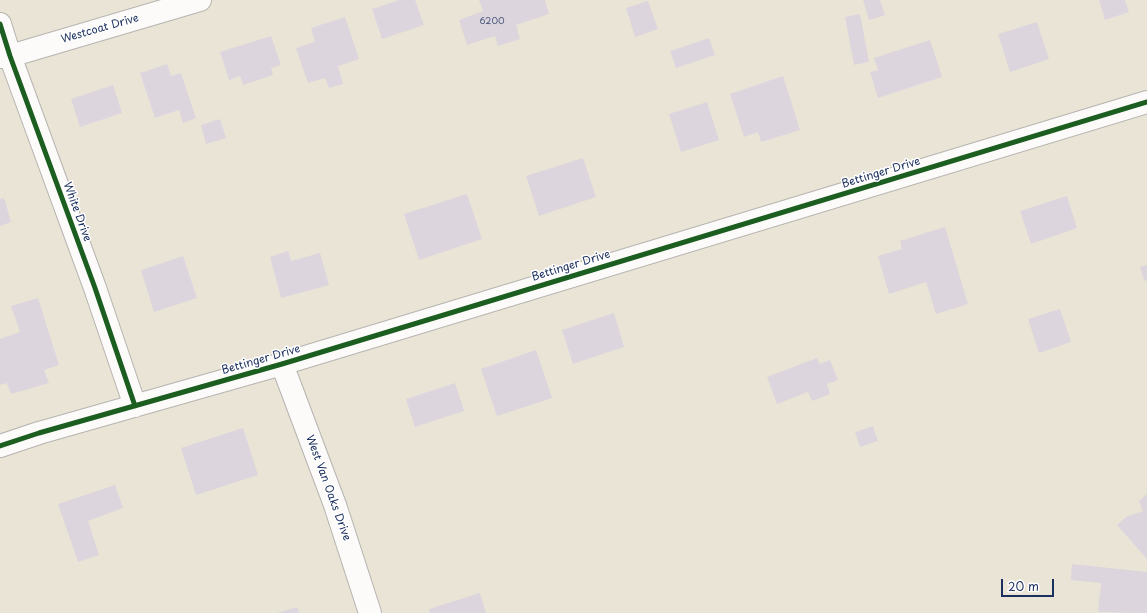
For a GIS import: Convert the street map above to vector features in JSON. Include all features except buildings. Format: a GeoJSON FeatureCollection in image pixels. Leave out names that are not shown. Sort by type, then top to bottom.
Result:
{"type":"FeatureCollection","features":[{"type":"Feature","properties":{"kind":"street","name":"Westcoat Drive"},"geometry":{"type":"LineString","coordinates":[[5,56],[200,0]]}},
{"type":"Feature","properties":{"kind":"street","name":"White Drive"},"geometry":{"type":"LineString","coordinates":[[0,24],[5,56],[95,288],[135,406]]}},
{"type":"Feature","properties":{"kind":"street","name":"Bettinger Drive"},"geometry":{"type":"LineString","coordinates":[[0,446],[39,433],[282,364],[1147,102]]}},
{"type":"Feature","properties":{"kind":"street","name":"West Van Oaks Drive"},"geometry":{"type":"LineString","coordinates":[[282,364],[335,505],[370,613]]}},
{"type":"Feature","properties":{"kind":"cycle path"},"geometry":{"type":"LineString","coordinates":[[0,24],[10,56],[95,288],[135,406]]}},
{"type":"Feature","properties":{"kind":"cycle path"},"geometry":{"type":"LineString","coordinates":[[0,446],[39,433],[282,364],[1147,102]]}}]}
